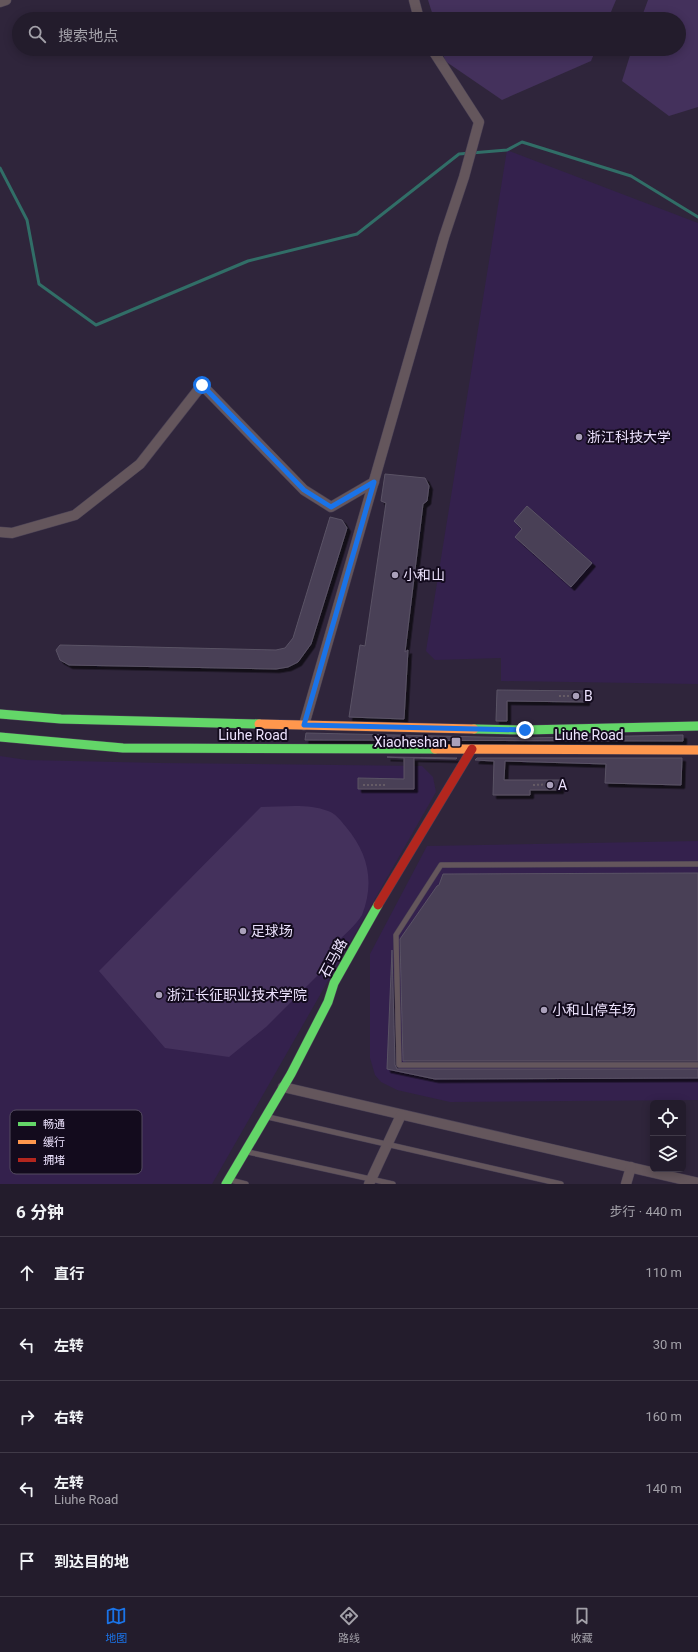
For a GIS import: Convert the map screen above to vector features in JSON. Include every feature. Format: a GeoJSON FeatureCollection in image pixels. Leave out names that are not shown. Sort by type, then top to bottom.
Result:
{"type":"FeatureCollection","features":[{"type":"Feature","properties":{"kind":"main road","name":"Liuhe Road"},"geometry":{"type":"LineString","coordinates":[[0,714],[61,719],[525,730],[698,726]]}},
{"type":"Feature","properties":{"kind":"main road","name":"Liuhe Road"},"geometry":{"type":"LineString","coordinates":[[0,737],[123,748],[698,750]]}},
{"type":"Feature","properties":{"kind":"main road","name":"石马路"},"geometry":{"type":"LineString","coordinates":[[228,1182],[283,1087],[328,1002],[334,982],[391,882],[472,749]]}},
{"type":"Feature","properties":{"kind":"street"},"geometry":{"type":"LineString","coordinates":[[0,2],[6,0]]}},
{"type":"Feature","properties":{"kind":"street"},"geometry":{"type":"LineString","coordinates":[[414,0],[417,12]]}},
{"type":"Feature","properties":{"kind":"street"},"geometry":{"type":"LineString","coordinates":[[304,725],[444,237],[464,176],[479,122],[437,56]]}},
{"type":"Feature","properties":{"kind":"street"},"geometry":{"type":"LineString","coordinates":[[0,532],[12,533],[75,515],[140,464],[202,385],[304,490],[331,507],[374,482]]}},
{"type":"Feature","properties":{"kind":"street"},"geometry":{"type":"LineString","coordinates":[[283,1087],[698,1183]]}},
{"type":"Feature","properties":{"kind":"street"},"geometry":{"type":"LineString","coordinates":[[370,1182],[401,1114]]}},
{"type":"Feature","properties":{"kind":"street"},"geometry":{"type":"LineString","coordinates":[[626,1184],[631,1167]]}},
{"type":"Feature","properties":{"kind":"lane"},"geometry":{"type":"LineString","coordinates":[[698,864],[441,865],[396,935],[399,1066],[698,1065]]}},
{"type":"Feature","properties":{"kind":"lane"},"geometry":{"type":"LineString","coordinates":[[265,1116],[561,1184]]}},
{"type":"Feature","properties":{"kind":"lane"},"geometry":{"type":"LineString","coordinates":[[245,1151],[370,1182],[393,1184]]}},
{"type":"Feature","properties":{"kind":"lane"},"geometry":{"type":"LineString","coordinates":[[228,1182],[246,1184]]}},
{"type":"Feature","properties":{"kind":"path"},"geometry":{"type":"LineString","coordinates":[[559,696],[582,696]]}},
{"type":"Feature","properties":{"kind":"path"},"geometry":{"type":"LineString","coordinates":[[533,785],[557,784]]}},
{"type":"Feature","properties":{"kind":"path"},"geometry":{"type":"LineString","coordinates":[[363,785],[386,785]]}},
{"type":"Feature","properties":{"kind":"shaded area"},"geometry":{"type":"Polygon","coordinates":[[[428,0],[616,0],[611,12],[432,12],[428,0]]]}},
{"type":"Feature","properties":{"kind":"shaded area"},"geometry":{"type":"Polygon","coordinates":[[[648,0],[698,0],[698,107],[669,116],[622,81],[630,56],[686,56],[686,12],[644,12],[648,0]]]}},
{"type":"Feature","properties":{"kind":"shaded area"},"geometry":{"type":"Polygon","coordinates":[[[444,56],[593,56],[591,61],[502,100],[445,61],[444,56]]]}},
{"type":"Feature","properties":{"kind":"shaded area","name":"浙江科技大学"},"geometry":{"type":"Polygon","coordinates":[[[507,150],[698,223],[698,684],[501,681],[501,658],[435,660],[426,651],[507,150]]]}},
{"type":"Feature","properties":{"kind":"shaded area","name":"浙江长征职业技术学院"},"geometry":{"type":"Polygon","coordinates":[[[0,756],[27,760],[422,766],[433,777],[436,792],[212,1184],[0,1184],[0,756]]]}},
{"type":"Feature","properties":{"kind":"shaded area","name":"足球场"},"geometry":{"type":"Polygon","coordinates":[[[261,807],[312,807],[331,812],[340,820],[360,847],[367,868],[368,891],[362,915],[353,927],[333,946],[339,954],[266,1027],[229,1057],[165,1048],[99,971],[261,807]]]}},
{"type":"Feature","properties":{"kind":"shaded area","name":"小和山停车场"},"geometry":{"type":"Polygon","coordinates":[[[698,841],[698,1100],[450,1102],[397,1090],[381,1082],[375,1075],[370,1058],[370,954],[427,846],[698,841]]]}},
{"type":"Feature","properties":{"kind":"building","name":"小和山"},"geometry":{"type":"Polygon","coordinates":[[[385,474],[425,478],[429,486],[427,501],[423,504],[405,652],[408,650],[404,719],[349,717],[360,645],[365,646],[386,503],[381,501],[385,474]]]}},
{"type":"Feature","properties":{"kind":"building"},"geometry":{"type":"Polygon","coordinates":[[[527,506],[592,563],[571,587],[515,537],[522,529],[514,521],[527,506]]]}},
{"type":"Feature","properties":{"kind":"building"},"geometry":{"type":"Polygon","coordinates":[[[330,517],[342,520],[347,528],[311,644],[298,662],[288,667],[276,669],[69,665],[60,660],[56,650],[60,645],[276,650],[285,648],[293,638],[330,517]]]}},
{"type":"Feature","properties":{"kind":"building"},"geometry":{"type":"Polygon","coordinates":[[[497,690],[586,691],[586,702],[507,701],[507,721],[496,721],[497,690]]]}},
{"type":"Feature","properties":{"kind":"building"},"geometry":{"type":"Polygon","coordinates":[[[306,733],[525,738],[683,735],[683,741],[305,740],[306,733]]]}},
{"type":"Feature","properties":{"kind":"building"},"geometry":{"type":"Polygon","coordinates":[[[387,757],[457,758],[414,758],[414,789],[358,789],[358,778],[404,779],[404,758],[387,757]]]}},
{"type":"Feature","properties":{"kind":"building"},"geometry":{"type":"Polygon","coordinates":[[[477,758],[682,758],[681,785],[605,783],[606,764],[505,761],[504,780],[560,780],[560,790],[530,790],[530,795],[493,795],[494,761],[475,760],[477,758]]]}},
{"type":"Feature","properties":{"kind":"building","name":"小和山停车场"},"geometry":{"type":"Polygon","coordinates":[[[698,873],[698,1061],[403,1061],[400,939],[439,885],[443,874],[698,873]]]}},
{"type":"Feature","properties":{"kind":"building"},"geometry":{"type":"Polygon","coordinates":[[[392,950],[395,1065],[397,1069],[698,1069],[698,1078],[435,1079],[387,1069],[392,950]]]}},
{"type":"Feature","properties":{"kind":"waterway"},"geometry":{"type":"LineString","coordinates":[[0,168],[27,220],[39,284],[96,325],[248,261],[357,234],[459,154],[507,150],[522,142],[631,176],[698,217]]}},
{"type":"Feature","properties":{"kind":"traffic: fast"},"geometry":{"type":"LineString","coordinates":[[0,714],[61,719],[259,724]]}},
{"type":"Feature","properties":{"kind":"traffic: fast"},"geometry":{"type":"LineString","coordinates":[[474,729],[525,730],[698,726]]}},
{"type":"Feature","properties":{"kind":"traffic: fast"},"geometry":{"type":"LineString","coordinates":[[0,737],[123,748],[435,749]]}},
{"type":"Feature","properties":{"kind":"traffic: fast"},"geometry":{"type":"LineString","coordinates":[[226,1184],[291,1074],[328,1002],[334,983],[378,905]]}},
{"type":"Feature","properties":{"kind":"traffic: slow"},"geometry":{"type":"LineString","coordinates":[[259,724],[474,729]]}},
{"type":"Feature","properties":{"kind":"traffic: slow"},"geometry":{"type":"LineString","coordinates":[[435,749],[698,750]]}},
{"type":"Feature","properties":{"kind":"traffic: jam"},"geometry":{"type":"LineString","coordinates":[[378,905],[472,749]]}},
{"type":"Feature","properties":{"kind":"place","name":"浙江科技大学"},"geometry":{"type":"Point","coordinates":[579,437]}},
{"type":"Feature","properties":{"kind":"place","name":"小和山"},"geometry":{"type":"Point","coordinates":[395,575]}},
{"type":"Feature","properties":{"kind":"place","name":"B"},"geometry":{"type":"Point","coordinates":[576,696]}},
{"type":"Feature","properties":{"kind":"place","name":"Xiaoheshan"},"geometry":{"type":"Point","coordinates":[456,742]}},
{"type":"Feature","properties":{"kind":"place","name":"A"},"geometry":{"type":"Point","coordinates":[550,785]}},
{"type":"Feature","properties":{"kind":"place","name":"足球场"},"geometry":{"type":"Point","coordinates":[243,931]}},
{"type":"Feature","properties":{"kind":"place","name":"浙江长征职业技术学院"},"geometry":{"type":"Point","coordinates":[159,995]}},
{"type":"Feature","properties":{"kind":"place","name":"小和山停车场"},"geometry":{"type":"Point","coordinates":[544,1010]}},
{"type":"Feature","properties":{"kind":"route"},"geometry":{"type":"LineString","coordinates":[[202,385],[304,490],[331,507],[374,482],[304,725],[525,730]]}}]}
